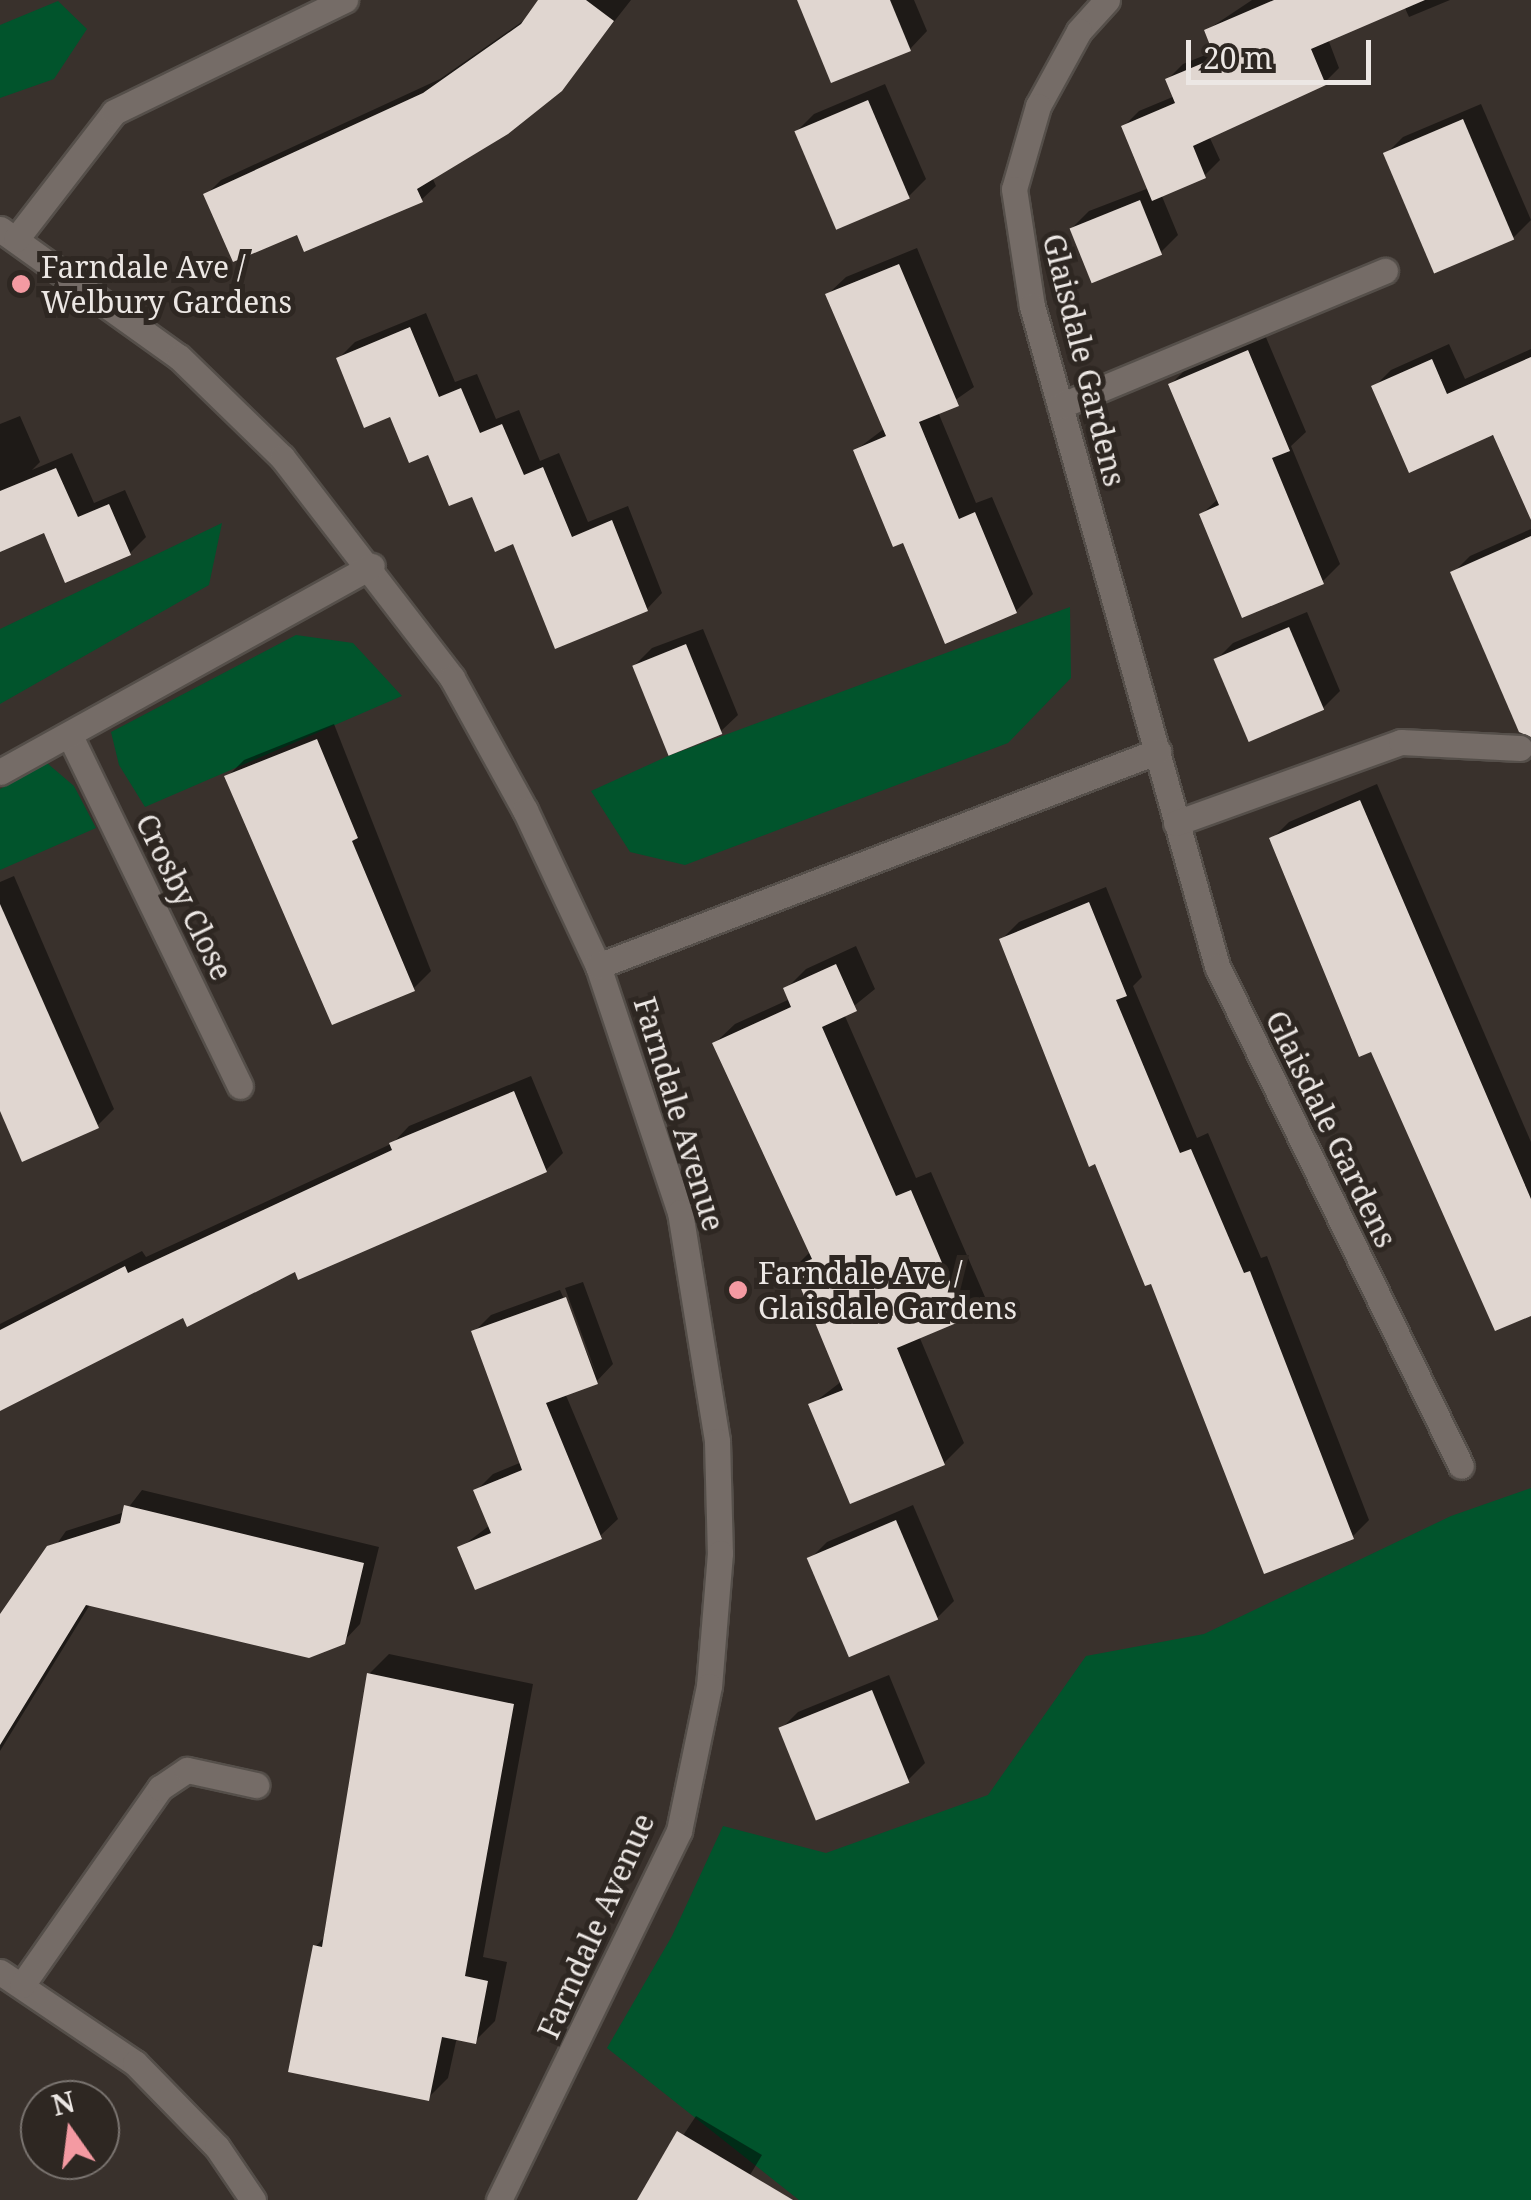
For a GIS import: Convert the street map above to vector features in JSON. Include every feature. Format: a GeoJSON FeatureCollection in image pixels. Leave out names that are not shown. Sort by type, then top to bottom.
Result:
{"type":"FeatureCollection","features":[{"type":"Feature","properties":{"kind":"street"},"geometry":{"type":"LineString","coordinates":[[8,234],[114,112],[345,0]]}},
{"type":"Feature","properties":{"kind":"street","name":"Glaisdale Gardens"},"geometry":{"type":"LineString","coordinates":[[1107,0],[1079,31],[1038,106],[1014,188],[1018,245],[1217,966],[1462,1466]]}},
{"type":"Feature","properties":{"kind":"street","name":"Farndale Avenue"},"geometry":{"type":"LineString","coordinates":[[8,234],[179,358],[282,457],[372,566],[452,678],[525,810],[598,966],[680,1212],[702,1318],[716,1441],[720,1553],[711,1667],[678,1830],[499,2200]]}},
{"type":"Feature","properties":{"kind":"street"},"geometry":{"type":"LineString","coordinates":[[1060,406],[1385,271]]}},
{"type":"Feature","properties":{"kind":"street"},"geometry":{"type":"LineString","coordinates":[[0,772],[372,566]]}},
{"type":"Feature","properties":{"kind":"street","name":"Crosby Close"},"geometry":{"type":"LineString","coordinates":[[70,736],[240,1086]]}},
{"type":"Feature","properties":{"kind":"street"},"geometry":{"type":"LineString","coordinates":[[1176,823],[1401,742],[1520,748]]}},
{"type":"Feature","properties":{"kind":"street"},"geometry":{"type":"LineString","coordinates":[[598,966],[1158,751]]}},
{"type":"Feature","properties":{"kind":"street"},"geometry":{"type":"LineString","coordinates":[[253,2200],[204,2134],[135,2063],[11,1978],[160,1788],[187,1770],[256,1785]]}},
{"type":"Feature","properties":{"kind":"green space"},"geometry":{"type":"Polygon","coordinates":[[[58,1],[87,29],[54,79],[0,98],[0,25],[58,1]]]}},
{"type":"Feature","properties":{"kind":"green space"},"geometry":{"type":"Polygon","coordinates":[[[222,523],[209,585],[0,704],[0,629],[222,523]]]}},
{"type":"Feature","properties":{"kind":"green space"},"geometry":{"type":"Polygon","coordinates":[[[1070,607],[1071,678],[1008,743],[685,865],[630,852],[591,791],[668,756],[1070,607]]]}},
{"type":"Feature","properties":{"kind":"green space"},"geometry":{"type":"Polygon","coordinates":[[[296,635],[353,643],[402,696],[145,807],[119,765],[111,732],[296,635]]]}},
{"type":"Feature","properties":{"kind":"green space"},"geometry":{"type":"Polygon","coordinates":[[[47,763],[74,786],[96,828],[0,870],[0,789],[47,763]]]}},
{"type":"Feature","properties":{"kind":"green space"},"geometry":{"type":"Polygon","coordinates":[[[1531,1488],[1531,2200],[799,2200],[607,2048],[672,1936],[723,1826],[826,1853],[988,1795],[1086,1656],[1204,1634],[1451,1516],[1531,1488]]]}},
{"type":"Feature","properties":{"kind":"building"},"geometry":{"type":"Polygon","coordinates":[[[538,0],[586,0],[614,21],[562,91],[508,134],[417,189],[423,202],[304,252],[297,235],[233,262],[203,194],[423,93],[521,24],[538,0]]]}},
{"type":"Feature","properties":{"kind":"building"},"geometry":{"type":"Polygon","coordinates":[[[797,0],[890,0],[911,51],[831,83],[797,0]]]}},
{"type":"Feature","properties":{"kind":"building"},"geometry":{"type":"Polygon","coordinates":[[[1274,0],[1425,0],[1311,49],[1326,85],[1193,146],[1206,178],[1152,201],[1121,126],[1175,103],[1165,79],[1215,58],[1204,30],[1274,0]]]}},
{"type":"Feature","properties":{"kind":"building"},"geometry":{"type":"Polygon","coordinates":[[[868,100],[910,198],[836,230],[794,131],[868,100]]]}},
{"type":"Feature","properties":{"kind":"building"},"geometry":{"type":"Polygon","coordinates":[[[1463,119],[1514,240],[1434,274],[1383,153],[1463,119]]]}},
{"type":"Feature","properties":{"kind":"building"},"geometry":{"type":"Polygon","coordinates":[[[1140,200],[1162,255],[1092,283],[1070,228],[1140,200]]]}},
{"type":"Feature","properties":{"kind":"building"},"geometry":{"type":"Polygon","coordinates":[[[899,264],[959,406],[919,422],[959,519],[975,512],[1017,613],[945,644],[903,543],[893,547],[853,450],[886,436],[825,294],[899,264]]]}},
{"type":"Feature","properties":{"kind":"building"},"geometry":{"type":"Polygon","coordinates":[[[410,327],[439,397],[461,388],[480,433],[502,424],[524,475],[543,467],[572,537],[612,520],[648,611],[555,649],[513,544],[495,552],[472,497],[449,506],[428,455],[409,463],[390,417],[364,428],[336,358],[410,327]]]}},
{"type":"Feature","properties":{"kind":"building"},"geometry":{"type":"Polygon","coordinates":[[[1248,350],[1290,451],[1272,458],[1324,584],[1242,618],[1199,514],[1219,505],[1168,384],[1248,350]]]}},
{"type":"Feature","properties":{"kind":"building"},"geometry":{"type":"Polygon","coordinates":[[[1531,357],[1531,520],[1493,435],[1409,473],[1371,386],[1432,359],[1447,394],[1531,357]]]}},
{"type":"Feature","properties":{"kind":"building"},"geometry":{"type":"Polygon","coordinates":[[[56,468],[78,517],[109,504],[131,555],[65,583],[44,533],[0,552],[0,491],[56,468]]]}},
{"type":"Feature","properties":{"kind":"building"},"geometry":{"type":"Polygon","coordinates":[[[1531,536],[1531,737],[1519,732],[1450,572],[1531,536]]]}},
{"type":"Feature","properties":{"kind":"building"},"geometry":{"type":"Polygon","coordinates":[[[1289,627],[1324,710],[1249,742],[1214,659],[1289,627]]]}},
{"type":"Feature","properties":{"kind":"building"},"geometry":{"type":"Polygon","coordinates":[[[686,644],[722,734],[669,756],[632,666],[686,644]]]}},
{"type":"Feature","properties":{"kind":"building"},"geometry":{"type":"Polygon","coordinates":[[[317,739],[358,838],[352,841],[415,991],[332,1025],[224,776],[317,739]]]}},
{"type":"Feature","properties":{"kind":"building"},"geometry":{"type":"Polygon","coordinates":[[[1360,800],[1531,1199],[1531,1316],[1495,1331],[1371,1052],[1359,1057],[1269,838],[1360,800]]]}},
{"type":"Feature","properties":{"kind":"building"},"geometry":{"type":"Polygon","coordinates":[[[1089,902],[1127,996],[1116,1000],[1180,1153],[1191,1149],[1244,1273],[1250,1271],[1354,1539],[1264,1574],[1151,1284],[1145,1286],[1095,1164],[1089,1167],[999,939],[1089,902]]]}},
{"type":"Feature","properties":{"kind":"building"},"geometry":{"type":"Polygon","coordinates":[[[0,904],[99,1128],[22,1162],[0,1111],[0,904]]]}},
{"type":"Feature","properties":{"kind":"building"},"geometry":{"type":"Polygon","coordinates":[[[836,964],[857,1011],[822,1027],[896,1196],[911,1190],[966,1319],[897,1348],[945,1465],[850,1504],[808,1404],[843,1390],[792,1267],[812,1259],[712,1043],[791,1007],[783,988],[836,964]]]}},
{"type":"Feature","properties":{"kind":"building"},"geometry":{"type":"Polygon","coordinates":[[[514,1091],[547,1172],[298,1280],[295,1272],[187,1327],[183,1318],[0,1411],[0,1330],[125,1266],[128,1273],[392,1150],[389,1143],[514,1091]]]}},
{"type":"Feature","properties":{"kind":"building"},"geometry":{"type":"Polygon","coordinates":[[[566,1297],[598,1384],[546,1403],[602,1539],[475,1590],[457,1547],[491,1533],[473,1490],[522,1470],[471,1331],[566,1297]]]}},
{"type":"Feature","properties":{"kind":"building"},"geometry":{"type":"Polygon","coordinates":[[[124,1505],[364,1563],[345,1644],[309,1658],[86,1605],[0,1745],[0,1614],[47,1546],[120,1523],[124,1505]]]}},
{"type":"Feature","properties":{"kind":"building"},"geometry":{"type":"Polygon","coordinates":[[[896,1520],[938,1619],[849,1657],[807,1558],[896,1520]]]}},
{"type":"Feature","properties":{"kind":"building"},"geometry":{"type":"Polygon","coordinates":[[[367,1673],[514,1704],[465,1976],[488,1981],[476,2044],[442,2037],[429,2101],[288,2072],[313,1945],[322,1947],[367,1673]]]}},
{"type":"Feature","properties":{"kind":"building"},"geometry":{"type":"Polygon","coordinates":[[[872,1690],[909,1783],[816,1821],[778,1728],[872,1690]]]}},
{"type":"Feature","properties":{"kind":"building"},"geometry":{"type":"Polygon","coordinates":[[[677,2131],[793,2200],[637,2200],[677,2131]]]}},
{"type":"Feature","properties":{"kind":"place","name":"Farndale Ave / Welbury Gardens"},"geometry":{"type":"Point","coordinates":[21,284]}},
{"type":"Feature","properties":{"kind":"place","name":"Farndale Ave / Glaisdale Gardens"},"geometry":{"type":"Point","coordinates":[738,1290]}}]}
